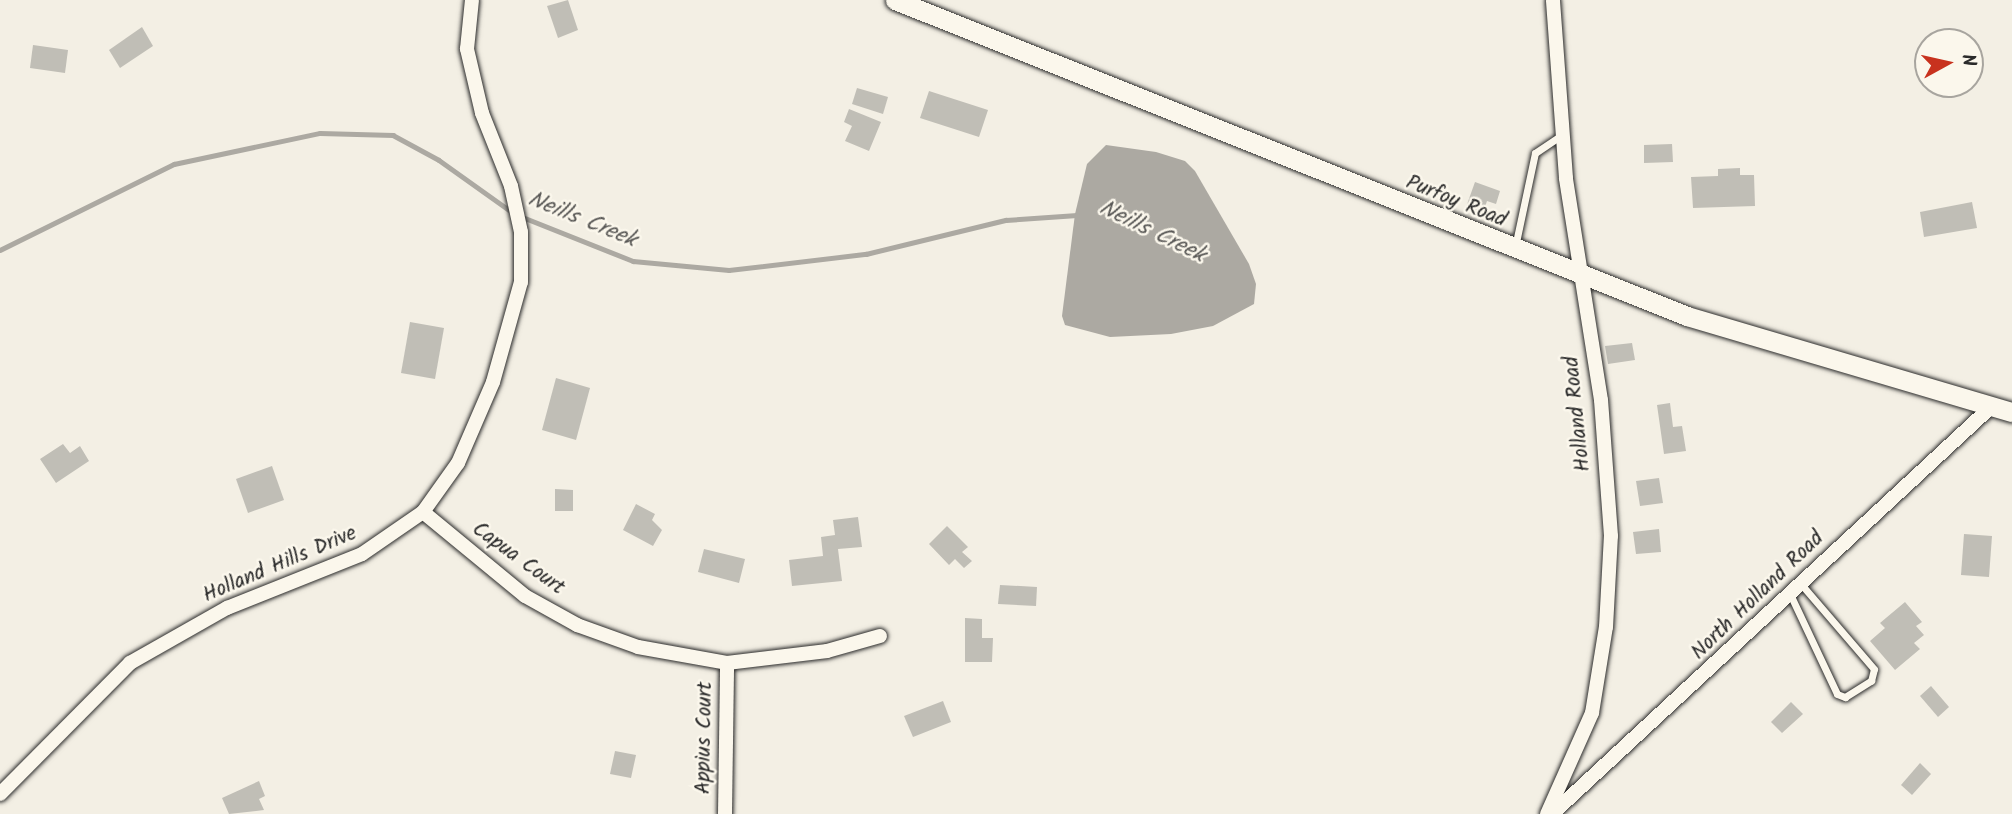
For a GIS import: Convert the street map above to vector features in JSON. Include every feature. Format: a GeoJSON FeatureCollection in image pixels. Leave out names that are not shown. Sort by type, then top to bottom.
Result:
{"type":"FeatureCollection","features":[{"type":"Feature","properties":{"kind":"street","name":"Holland Hills Drive"},"geometry":{"type":"LineString","coordinates":[[0,794],[130,663],[227,608],[362,554],[424,512],[458,463],[493,382],[521,282],[521,232],[511,186],[482,113],[467,49],[472,0]]}},
{"type":"Feature","properties":{"kind":"street","name":"Purfoy Road"},"geometry":{"type":"LineString","coordinates":[[895,0],[1514,250],[1686,316],[2012,412]]}},
{"type":"Feature","properties":{"kind":"street","name":"Holland Road"},"geometry":{"type":"LineString","coordinates":[[1549,814],[1592,713],[1606,627],[1611,536],[1601,400],[1562,135],[1553,0]]}},
{"type":"Feature","properties":{"kind":"street","name":"North Holland Road"},"geometry":{"type":"LineString","coordinates":[[1549,814],[1992,406]]}},
{"type":"Feature","properties":{"kind":"street","name":"Capua Court"},"geometry":{"type":"LineString","coordinates":[[424,512],[525,596],[577,625],[661,653],[727,663],[827,652],[880,636]]}},
{"type":"Feature","properties":{"kind":"street","name":"Appius Court"},"geometry":{"type":"LineString","coordinates":[[725,814],[727,663]]}},
{"type":"Feature","properties":{"kind":"lane"},"geometry":{"type":"LineString","coordinates":[[1514,250],[1535,153],[1562,135]]}},
{"type":"Feature","properties":{"kind":"lane"},"geometry":{"type":"LineString","coordinates":[[1795,589],[1874,669],[1871,681],[1845,696],[1837,694],[1795,589]]}},
{"type":"Feature","properties":{"kind":"water"},"geometry":{"type":"Polygon","coordinates":[[[1106,145],[1156,152],[1185,161],[1195,171],[1249,264],[1256,284],[1254,304],[1213,326],[1171,334],[1110,337],[1065,325],[1062,316],[1075,214],[1087,164],[1106,145]]]}},
{"type":"Feature","properties":{"kind":"building"},"geometry":{"type":"Polygon","coordinates":[[[568,0],[578,30],[558,38],[547,6],[568,0]]]}},
{"type":"Feature","properties":{"kind":"building"},"geometry":{"type":"Polygon","coordinates":[[[142,27],[153,46],[120,68],[109,50],[142,27]]]}},
{"type":"Feature","properties":{"kind":"building"},"geometry":{"type":"Polygon","coordinates":[[[33,45],[68,50],[65,73],[30,68],[33,45]]]}},
{"type":"Feature","properties":{"kind":"building"},"geometry":{"type":"Polygon","coordinates":[[[857,88],[888,97],[883,114],[852,104],[857,88]]]}},
{"type":"Feature","properties":{"kind":"building"},"geometry":{"type":"Polygon","coordinates":[[[929,91],[988,110],[979,137],[920,118],[929,91]]]}},
{"type":"Feature","properties":{"kind":"building"},"geometry":{"type":"Polygon","coordinates":[[[849,109],[881,122],[869,151],[845,141],[852,126],[844,122],[849,109]]]}},
{"type":"Feature","properties":{"kind":"building"},"geometry":{"type":"Polygon","coordinates":[[[1672,144],[1673,162],[1644,163],[1644,145],[1672,144]]]}},
{"type":"Feature","properties":{"kind":"building"},"geometry":{"type":"Polygon","coordinates":[[[1740,168],[1740,175],[1754,175],[1755,206],[1693,208],[1691,177],[1718,176],[1718,169],[1740,168]]]}},
{"type":"Feature","properties":{"kind":"building"},"geometry":{"type":"Polygon","coordinates":[[[1475,182],[1500,191],[1496,204],[1487,201],[1483,213],[1466,207],[1475,182]]]}},
{"type":"Feature","properties":{"kind":"building"},"geometry":{"type":"Polygon","coordinates":[[[1972,202],[1977,228],[1924,237],[1920,212],[1972,202]]]}},
{"type":"Feature","properties":{"kind":"building"},"geometry":{"type":"Polygon","coordinates":[[[410,322],[444,328],[435,379],[401,373],[410,322]]]}},
{"type":"Feature","properties":{"kind":"building"},"geometry":{"type":"Polygon","coordinates":[[[1632,343],[1635,360],[1608,364],[1605,346],[1632,343]]]}},
{"type":"Feature","properties":{"kind":"building"},"geometry":{"type":"Polygon","coordinates":[[[556,378],[590,388],[576,440],[542,430],[556,378]]]}},
{"type":"Feature","properties":{"kind":"building"},"geometry":{"type":"Polygon","coordinates":[[[1670,403],[1673,427],[1682,426],[1686,451],[1664,454],[1657,405],[1670,403]]]}},
{"type":"Feature","properties":{"kind":"building"},"geometry":{"type":"Polygon","coordinates":[[[63,444],[70,453],[80,446],[89,461],[56,483],[40,459],[63,444]]]}},
{"type":"Feature","properties":{"kind":"building"},"geometry":{"type":"Polygon","coordinates":[[[272,466],[284,500],[248,513],[236,479],[272,466]]]}},
{"type":"Feature","properties":{"kind":"building"},"geometry":{"type":"Polygon","coordinates":[[[1659,478],[1663,503],[1640,506],[1636,481],[1659,478]]]}},
{"type":"Feature","properties":{"kind":"building"},"geometry":{"type":"Polygon","coordinates":[[[555,489],[573,490],[573,511],[555,511],[555,489]]]}},
{"type":"Feature","properties":{"kind":"building"},"geometry":{"type":"Polygon","coordinates":[[[636,504],[655,514],[652,520],[662,530],[653,546],[623,530],[636,504]]]}},
{"type":"Feature","properties":{"kind":"building"},"geometry":{"type":"Polygon","coordinates":[[[858,517],[862,547],[838,549],[842,581],[792,586],[789,560],[823,556],[821,537],[835,535],[833,520],[858,517]]]}},
{"type":"Feature","properties":{"kind":"building"},"geometry":{"type":"Polygon","coordinates":[[[947,526],[968,547],[962,552],[972,561],[964,568],[955,559],[949,565],[929,544],[947,526]]]}},
{"type":"Feature","properties":{"kind":"building"},"geometry":{"type":"Polygon","coordinates":[[[1659,529],[1661,552],[1636,554],[1633,532],[1659,529]]]}},
{"type":"Feature","properties":{"kind":"building"},"geometry":{"type":"Polygon","coordinates":[[[1964,534],[1992,536],[1989,577],[1961,575],[1964,534]]]}},
{"type":"Feature","properties":{"kind":"building"},"geometry":{"type":"Polygon","coordinates":[[[704,549],[745,559],[739,583],[698,572],[704,549]]]}},
{"type":"Feature","properties":{"kind":"building"},"geometry":{"type":"Polygon","coordinates":[[[1000,585],[1037,587],[1036,606],[998,604],[1000,585]]]}},
{"type":"Feature","properties":{"kind":"building"},"geometry":{"type":"Polygon","coordinates":[[[1905,602],[1922,622],[1916,626],[1924,635],[1914,643],[1920,649],[1895,670],[1870,641],[1885,628],[1880,623],[1905,602]]]}},
{"type":"Feature","properties":{"kind":"building"},"geometry":{"type":"Polygon","coordinates":[[[965,618],[982,619],[982,638],[993,638],[992,662],[965,662],[965,618]]]}},
{"type":"Feature","properties":{"kind":"building"},"geometry":{"type":"Polygon","coordinates":[[[1931,686],[1949,707],[1938,717],[1920,696],[1931,686]]]}},
{"type":"Feature","properties":{"kind":"building"},"geometry":{"type":"Polygon","coordinates":[[[943,701],[951,722],[913,737],[904,716],[943,701]]]}},
{"type":"Feature","properties":{"kind":"building"},"geometry":{"type":"Polygon","coordinates":[[[1791,702],[1803,714],[1782,733],[1771,722],[1791,702]]]}},
{"type":"Feature","properties":{"kind":"building"},"geometry":{"type":"Polygon","coordinates":[[[615,751],[636,755],[631,778],[610,774],[615,751]]]}},
{"type":"Feature","properties":{"kind":"building"},"geometry":{"type":"Polygon","coordinates":[[[1920,763],[1931,774],[1912,795],[1901,785],[1920,763]]]}},
{"type":"Feature","properties":{"kind":"building"},"geometry":{"type":"Polygon","coordinates":[[[259,781],[265,796],[259,799],[264,810],[229,814],[222,798],[259,781]]]}},
{"type":"Feature","properties":{"kind":"waterway","name":"Neills Creek"},"geometry":{"type":"LineString","coordinates":[[0,250],[174,164],[320,133],[393,135],[439,160],[512,212]]}},
{"type":"Feature","properties":{"kind":"waterway","name":"Neills Creek"},"geometry":{"type":"LineString","coordinates":[[520,216],[633,261],[729,270],[866,254],[1006,220],[1077,215]]}}]}
